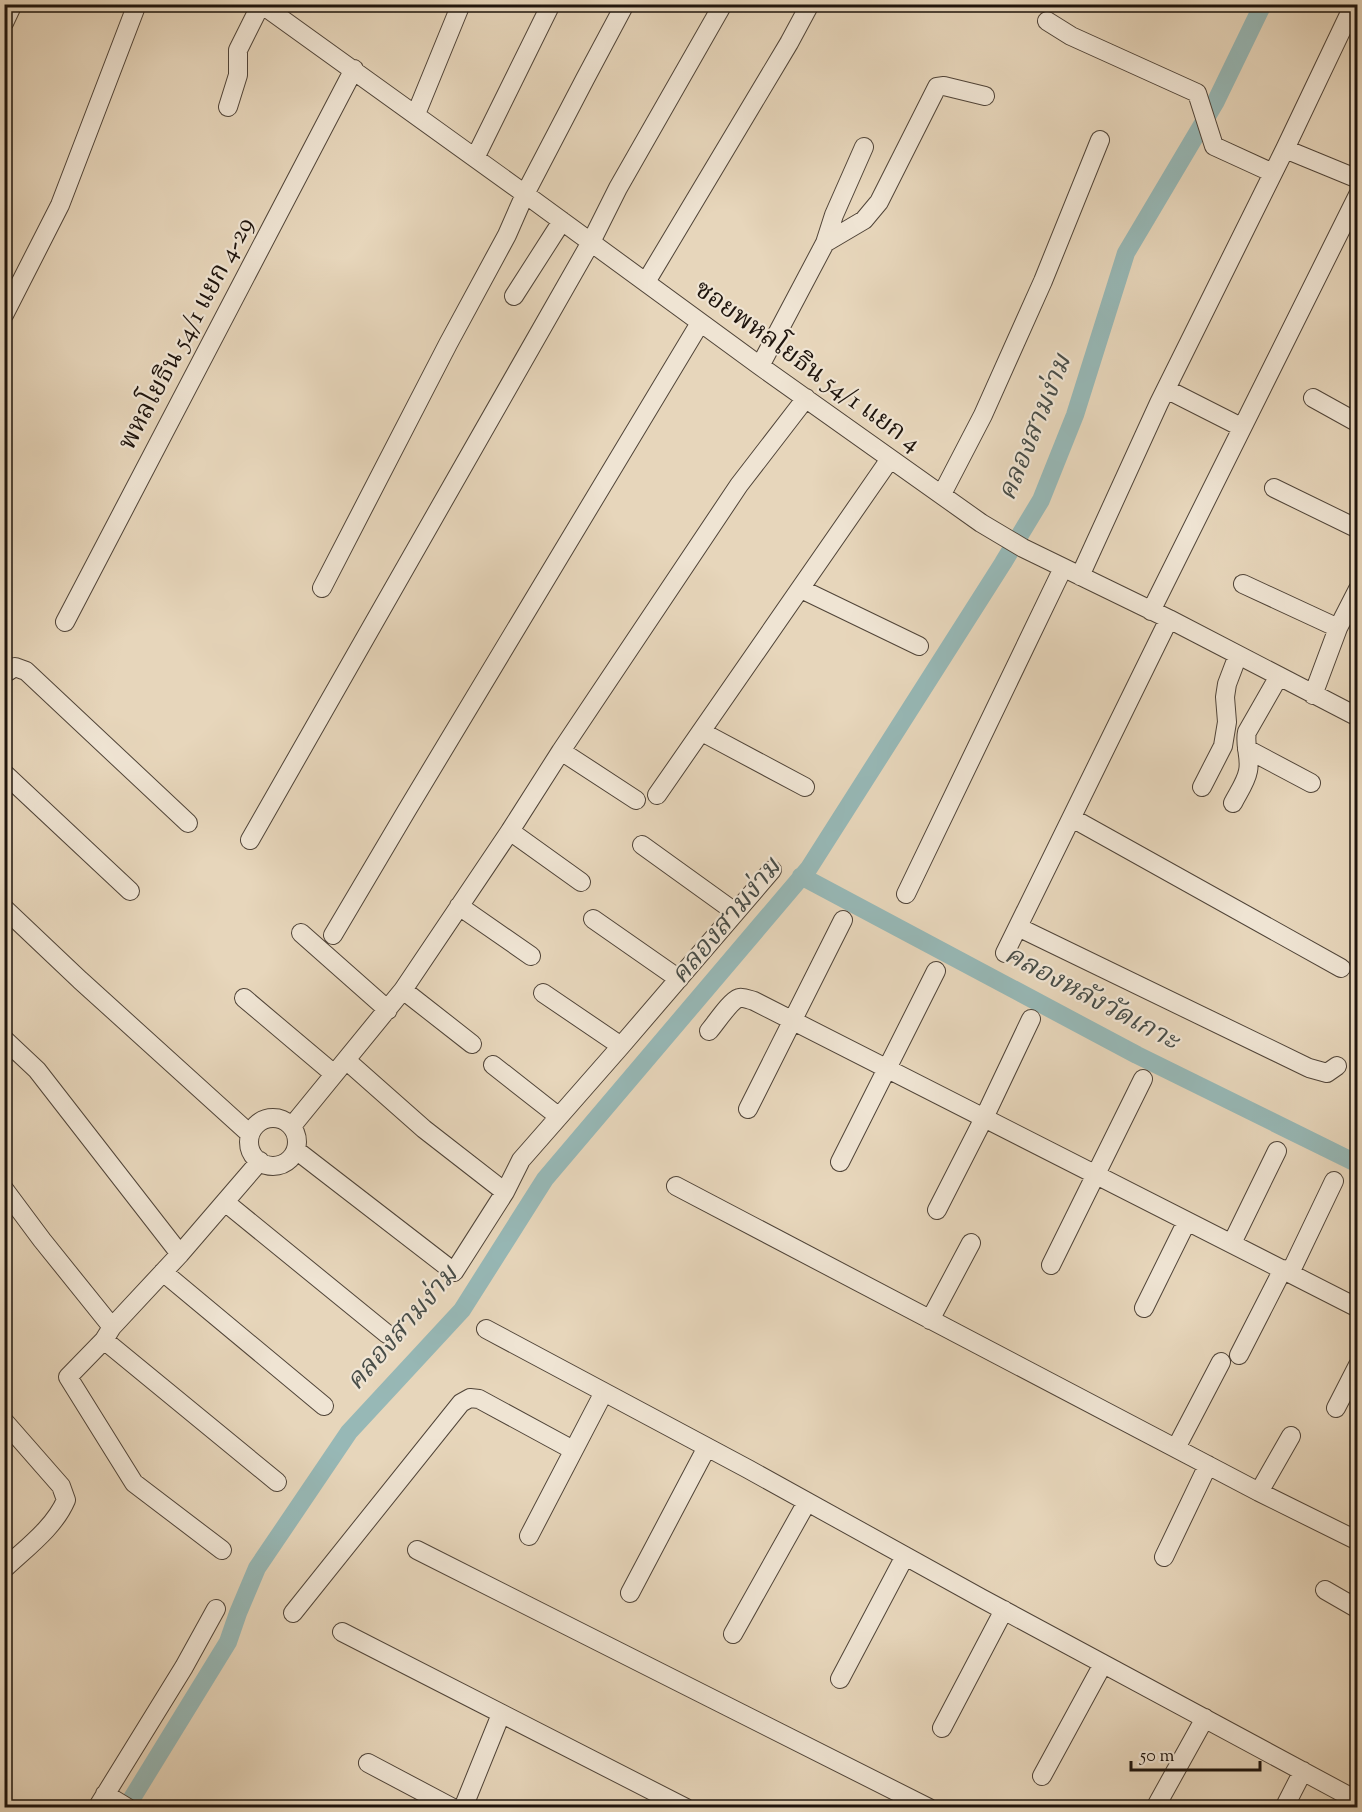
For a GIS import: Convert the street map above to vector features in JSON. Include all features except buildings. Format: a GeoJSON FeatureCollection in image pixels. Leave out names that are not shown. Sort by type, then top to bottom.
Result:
{"type":"FeatureCollection","features":[{"type":"Feature","properties":{"kind":"street"},"geometry":{"type":"LineString","coordinates":[[4,23],[13,4]]}},
{"type":"Feature","properties":{"kind":"street"},"geometry":{"type":"LineString","coordinates":[[4,315],[60,205],[137,4]]}},
{"type":"Feature","properties":{"kind":"street"},"geometry":{"type":"LineString","coordinates":[[228,107],[238,75],[238,50],[261,4]]}},
{"type":"Feature","properties":{"kind":"street","name":"ซอยพหลโยธิน 54/1 แยก 4"},"geometry":{"type":"LineString","coordinates":[[261,4],[416,114],[700,323],[981,523],[1023,548],[1169,619],[1358,717]]}},
{"type":"Feature","properties":{"kind":"street"},"geometry":{"type":"LineString","coordinates":[[416,114],[461,4]]}},
{"type":"Feature","properties":{"kind":"street"},"geometry":{"type":"LineString","coordinates":[[475,158],[551,4]]}},
{"type":"Feature","properties":{"kind":"street"},"geometry":{"type":"LineString","coordinates":[[322,588],[507,235],[525,194],[626,4]]}},
{"type":"Feature","properties":{"kind":"street"},"geometry":{"type":"LineString","coordinates":[[250,840],[591,242],[623,178],[723,4]]}},
{"type":"Feature","properties":{"kind":"street"},"geometry":{"type":"LineString","coordinates":[[646,282],[810,4]]}},
{"type":"Feature","properties":{"kind":"street"},"geometry":{"type":"LineString","coordinates":[[1080,576],[1166,389],[1286,149],[1354,4]]}},
{"type":"Feature","properties":{"kind":"street"},"geometry":{"type":"LineString","coordinates":[[1047,21],[1071,36],[1197,93],[1214,146],[1274,173]]}},
{"type":"Feature","properties":{"kind":"street","name":"พหลโยธิน 54/1 แยก 4-29"},"geometry":{"type":"LineString","coordinates":[[65,622],[354,69]]}},
{"type":"Feature","properties":{"kind":"street"},"geometry":{"type":"LineString","coordinates":[[825,243],[864,220],[879,202],[937,87],[944,86],[985,96]]}},
{"type":"Feature","properties":{"kind":"street"},"geometry":{"type":"LineString","coordinates":[[942,494],[983,415],[1029,312],[1100,140]]}},
{"type":"Feature","properties":{"kind":"street"},"geometry":{"type":"LineString","coordinates":[[760,366],[825,243],[834,215],[864,147]]}},
{"type":"Feature","properties":{"kind":"street"},"geometry":{"type":"LineString","coordinates":[[1286,149],[1358,179]]}},
{"type":"Feature","properties":{"kind":"street"},"geometry":{"type":"LineString","coordinates":[[1151,611],[1358,195]]}},
{"type":"Feature","properties":{"kind":"street"},"geometry":{"type":"LineString","coordinates":[[514,296],[562,221]]}},
{"type":"Feature","properties":{"kind":"street"},"geometry":{"type":"LineString","coordinates":[[333,935],[700,323]]}},
{"type":"Feature","properties":{"kind":"street"},"geometry":{"type":"LineString","coordinates":[[1166,389],[1241,427]]}},
{"type":"Feature","properties":{"kind":"street"},"geometry":{"type":"LineString","coordinates":[[292,1126],[403,990],[738,485],[806,398]]}},
{"type":"Feature","properties":{"kind":"street"},"geometry":{"type":"LineString","coordinates":[[1313,398],[1358,423]]}},
{"type":"Feature","properties":{"kind":"street"},"geometry":{"type":"LineString","coordinates":[[657,795],[890,459]]}},
{"type":"Feature","properties":{"kind":"street"},"geometry":{"type":"LineString","coordinates":[[1274,488],[1358,529]]}},
{"type":"Feature","properties":{"kind":"street"},"geometry":{"type":"LineString","coordinates":[[906,894],[1063,567]]}},
{"type":"Feature","properties":{"kind":"street"},"geometry":{"type":"LineString","coordinates":[[1243,584],[1338,628]]}},
{"type":"Feature","properties":{"kind":"street"},"geometry":{"type":"LineString","coordinates":[[801,589],[919,646]]}},
{"type":"Feature","properties":{"kind":"street"},"geometry":{"type":"LineString","coordinates":[[1313,695],[1338,628],[1358,589]]}},
{"type":"Feature","properties":{"kind":"street"},"geometry":{"type":"LineString","coordinates":[[1005,953],[1169,619]]}},
{"type":"Feature","properties":{"kind":"street"},"geometry":{"type":"LineString","coordinates":[[1202,787],[1223,746],[1227,722],[1225,698],[1227,684],[1238,655]]}},
{"type":"Feature","properties":{"kind":"street"},"geometry":{"type":"LineString","coordinates":[[4,674],[15,666],[26,671],[188,823]]}},
{"type":"Feature","properties":{"kind":"street"},"geometry":{"type":"LineString","coordinates":[[1233,803],[1248,772],[1245,740],[1247,732],[1279,676]]}},
{"type":"Feature","properties":{"kind":"street"},"geometry":{"type":"LineString","coordinates":[[702,732],[805,787]]}},
{"type":"Feature","properties":{"kind":"street"},"geometry":{"type":"LineString","coordinates":[[1247,749],[1311,783]]}},
{"type":"Feature","properties":{"kind":"street"},"geometry":{"type":"LineString","coordinates":[[561,751],[636,800]]}},
{"type":"Feature","properties":{"kind":"street"},"geometry":{"type":"LineString","coordinates":[[4,773],[130,891]]}},
{"type":"Feature","properties":{"kind":"street"},"geometry":{"type":"LineString","coordinates":[[1072,818],[1341,968]]}},
{"type":"Feature","properties":{"kind":"street"},"geometry":{"type":"LineString","coordinates":[[510,831],[581,882]]}},
{"type":"Feature","properties":{"kind":"street"},"geometry":{"type":"LineString","coordinates":[[642,845],[735,912]]}},
{"type":"Feature","properties":{"kind":"street"},"geometry":{"type":"LineString","coordinates":[[296,1150],[454,1272],[505,1192],[521,1160],[772,870]]}},
{"type":"Feature","properties":{"kind":"street"},"geometry":{"type":"LineString","coordinates":[[459,906],[531,956]]}},
{"type":"Feature","properties":{"kind":"street"},"geometry":{"type":"LineString","coordinates":[[4,908],[250,1134]]}},
{"type":"Feature","properties":{"kind":"street"},"geometry":{"type":"LineString","coordinates":[[593,919],[679,979]]}},
{"type":"Feature","properties":{"kind":"street"},"geometry":{"type":"LineString","coordinates":[[748,1109],[843,920]]}},
{"type":"Feature","properties":{"kind":"street"},"geometry":{"type":"LineString","coordinates":[[1018,927],[1309,1068],[1327,1072],[1336,1066]]}},
{"type":"Feature","properties":{"kind":"street"},"geometry":{"type":"LineString","coordinates":[[301,933],[388,1010]]}},
{"type":"Feature","properties":{"kind":"street"},"geometry":{"type":"LineString","coordinates":[[840,1162],[936,971]]}},
{"type":"Feature","properties":{"kind":"street"},"geometry":{"type":"LineString","coordinates":[[403,990],[472,1044]]}},
{"type":"Feature","properties":{"kind":"street"},"geometry":{"type":"LineString","coordinates":[[543,993],[621,1047]]}},
{"type":"Feature","properties":{"kind":"street"},"geometry":{"type":"LineString","coordinates":[[244,998],[334,1074]]}},
{"type":"Feature","properties":{"kind":"street"},"geometry":{"type":"LineString","coordinates":[[709,1031],[738,998],[754,1001],[1356,1305]]}},
{"type":"Feature","properties":{"kind":"street"},"geometry":{"type":"LineString","coordinates":[[937,1210],[1031,1019]]}},
{"type":"Feature","properties":{"kind":"street"},"geometry":{"type":"LineString","coordinates":[[4,1039],[37,1070],[180,1254]]}},
{"type":"Feature","properties":{"kind":"street"},"geometry":{"type":"LineString","coordinates":[[346,1060],[424,1129],[505,1192]]}},
{"type":"Feature","properties":{"kind":"street"},"geometry":{"type":"LineString","coordinates":[[493,1065],[558,1116]]}},
{"type":"Feature","properties":{"kind":"street"},"geometry":{"type":"LineString","coordinates":[[1051,1265],[1143,1079]]}},
{"type":"Feature","properties":{"kind":"street"},"geometry":{"type":"LineString","coordinates":[[269,1118],[282,1119],[292,1126],[297,1137],[296,1150],[289,1160],[278,1166],[266,1165],[255,1158],[249,1146],[250,1134],[257,1123],[269,1118]]}},
{"type":"Feature","properties":{"kind":"street"},"geometry":{"type":"LineString","coordinates":[[1232,1243],[1277,1151]]}},
{"type":"Feature","properties":{"kind":"street"},"geometry":{"type":"LineString","coordinates":[[222,1550],[134,1483],[68,1377],[180,1254],[260,1161]]}},
{"type":"Feature","properties":{"kind":"street"},"geometry":{"type":"LineString","coordinates":[[1239,1355],[1334,1181]]}},
{"type":"Feature","properties":{"kind":"street"},"geometry":{"type":"LineString","coordinates":[[676,1186],[1259,1492],[1358,1541]]}},
{"type":"Feature","properties":{"kind":"street"},"geometry":{"type":"LineString","coordinates":[[4,1189],[108,1334],[276,1482]]}},
{"type":"Feature","properties":{"kind":"street"},"geometry":{"type":"LineString","coordinates":[[225,1202],[387,1334]]}},
{"type":"Feature","properties":{"kind":"street"},"geometry":{"type":"LineString","coordinates":[[1144,1308],[1187,1221]]}},
{"type":"Feature","properties":{"kind":"street"},"geometry":{"type":"LineString","coordinates":[[930,1320],[970,1243]]}},
{"type":"Feature","properties":{"kind":"street"},"geometry":{"type":"LineString","coordinates":[[163,1272],[324,1406]]}},
{"type":"Feature","properties":{"kind":"street"},"geometry":{"type":"LineString","coordinates":[[486,1329],[1358,1801]]}},
{"type":"Feature","properties":{"kind":"street"},"geometry":{"type":"LineString","coordinates":[[1176,1448],[1221,1362]]}},
{"type":"Feature","properties":{"kind":"street"},"geometry":{"type":"LineString","coordinates":[[1336,1408],[1358,1365]]}},
{"type":"Feature","properties":{"kind":"street"},"geometry":{"type":"LineString","coordinates":[[529,1536],[604,1392]]}},
{"type":"Feature","properties":{"kind":"street"},"geometry":{"type":"LineString","coordinates":[[293,1613],[461,1403],[470,1398],[478,1399],[573,1450]]}},
{"type":"Feature","properties":{"kind":"street"},"geometry":{"type":"LineString","coordinates":[[4,1421],[61,1486],[66,1500],[52,1524],[4,1569]]}},
{"type":"Feature","properties":{"kind":"street"},"geometry":{"type":"LineString","coordinates":[[1259,1492],[1291,1436]]}},
{"type":"Feature","properties":{"kind":"street"},"geometry":{"type":"LineString","coordinates":[[630,1593],[707,1447]]}},
{"type":"Feature","properties":{"kind":"street"},"geometry":{"type":"LineString","coordinates":[[1164,1557],[1208,1465]]}},
{"type":"Feature","properties":{"kind":"street"},"geometry":{"type":"LineString","coordinates":[[733,1634],[807,1502]]}},
{"type":"Feature","properties":{"kind":"street"},"geometry":{"type":"LineString","coordinates":[[417,1550],[929,1808]]}},
{"type":"Feature","properties":{"kind":"street"},"geometry":{"type":"LineString","coordinates":[[840,1679],[905,1556]]}},
{"type":"Feature","properties":{"kind":"street"},"geometry":{"type":"LineString","coordinates":[[1325,1590],[1358,1609]]}},
{"type":"Feature","properties":{"kind":"street"},"geometry":{"type":"LineString","coordinates":[[128,1808],[104,1800],[216,1609]]}},
{"type":"Feature","properties":{"kind":"street"},"geometry":{"type":"LineString","coordinates":[[942,1728],[1004,1610]]}},
{"type":"Feature","properties":{"kind":"street"},"geometry":{"type":"LineString","coordinates":[[342,1632],[686,1808]]}},
{"type":"Feature","properties":{"kind":"street"},"geometry":{"type":"LineString","coordinates":[[1042,1776],[1103,1664]]}},
{"type":"Feature","properties":{"kind":"street"},"geometry":{"type":"LineString","coordinates":[[463,1808],[501,1714]]}},
{"type":"Feature","properties":{"kind":"street"},"geometry":{"type":"LineString","coordinates":[[1155,1808],[1205,1718]]}},
{"type":"Feature","properties":{"kind":"street"},"geometry":{"type":"LineString","coordinates":[[368,1763],[453,1808]]}},
{"type":"Feature","properties":{"kind":"street"},"geometry":{"type":"LineString","coordinates":[[1284,1808],[1303,1771]]}},
{"type":"Feature","properties":{"kind":"waterway","name":"คลองสามง่าม"},"geometry":{"type":"LineString","coordinates":[[126,1808],[228,1642],[257,1568],[349,1432],[462,1310],[545,1179],[809,868],[1003,563],[1041,500],[1075,415],[1126,253],[1215,103],[1263,4]]}},
{"type":"Feature","properties":{"kind":"waterway","name":"คลองหลังวัดเกาะ"},"geometry":{"type":"LineString","coordinates":[[801,876],[1137,1055],[1358,1164]]}}]}
